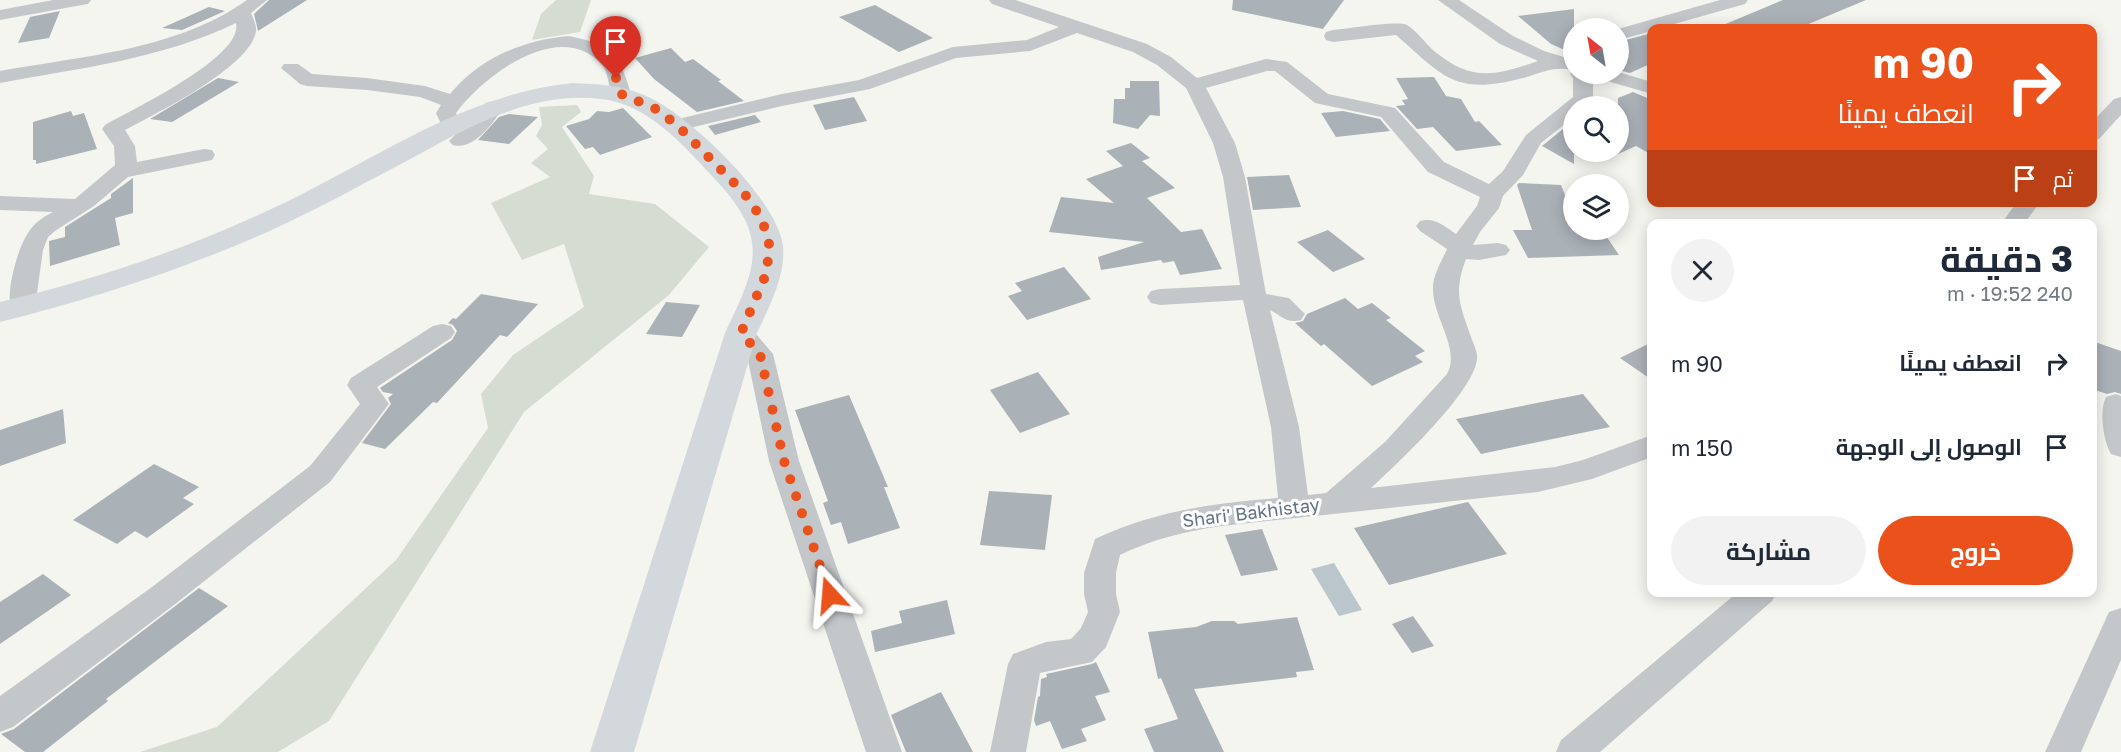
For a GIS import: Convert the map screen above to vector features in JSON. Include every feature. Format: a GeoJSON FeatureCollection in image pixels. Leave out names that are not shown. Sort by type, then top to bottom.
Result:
{"type":"FeatureCollection","features":[{"type":"Feature","properties":{"kind":"main road"},"geometry":{"type":"LineString","coordinates":[[11,309],[81,292],[166,263],[290,211],[455,122],[493,106],[519,98],[571,91],[599,91],[621,94],[656,109],[677,125],[744,193],[762,219],[769,244],[767,272],[741,333],[612,752]]}},
{"type":"Feature","properties":{"kind":"street"},"geometry":{"type":"LineString","coordinates":[[0,15],[82,0]]}},
{"type":"Feature","properties":{"kind":"street"},"geometry":{"type":"LineString","coordinates":[[998,0],[1140,48],[1164,62],[1194,85],[1224,143],[1234,177],[1254,296],[1285,427],[1294,508]]}},
{"type":"Feature","properties":{"kind":"street"},"geometry":{"type":"LineString","coordinates":[[1447,0],[1519,48],[1563,63]]}},
{"type":"Feature","properties":{"kind":"street"},"geometry":{"type":"LineString","coordinates":[[1655,24],[1739,0]]}},
{"type":"Feature","properties":{"kind":"street"},"geometry":{"type":"LineString","coordinates":[[0,76],[179,40],[215,28],[250,7]]}},
{"type":"Feature","properties":{"kind":"street"},"geometry":{"type":"LineString","coordinates":[[11,309],[23,285],[37,236],[47,225],[80,206],[126,167],[127,150],[123,141],[112,129],[196,83],[214,69],[242,43],[247,30],[250,7]]}},
{"type":"Feature","properties":{"kind":"street"},"geometry":{"type":"LineString","coordinates":[[1629,31],[1647,26]]}},
{"type":"Feature","properties":{"kind":"street"},"geometry":{"type":"LineString","coordinates":[[677,125],[782,100],[863,85],[953,53],[1030,45],[1075,27]]}},
{"type":"Feature","properties":{"kind":"street"},"geometry":{"type":"LineString","coordinates":[[1333,36],[1400,28],[1428,56],[1448,70],[1460,76],[1474,78],[1499,77],[1563,65]]}},
{"type":"Feature","properties":{"kind":"street"},"geometry":{"type":"LineString","coordinates":[[1629,37],[1647,42]]}},
{"type":"Feature","properties":{"kind":"street"},"geometry":{"type":"LineString","coordinates":[[291,68],[307,80],[367,84],[424,92],[439,99],[455,122],[495,64],[536,46],[564,41],[592,46],[607,57],[612,62],[621,94]]}},
{"type":"Feature","properties":{"kind":"street"},"geometry":{"type":"LineString","coordinates":[[17,53],[21,73]]}},
{"type":"Feature","properties":{"kind":"street"},"geometry":{"type":"LineString","coordinates":[[1194,85],[1266,65],[1280,66],[1292,73],[1322,99],[1388,112],[1436,167],[1492,194]]}},
{"type":"Feature","properties":{"kind":"street"},"geometry":{"type":"LineString","coordinates":[[1629,81],[1647,87]]}},
{"type":"Feature","properties":{"kind":"street"},"geometry":{"type":"LineString","coordinates":[[2097,129],[2121,103]]}},
{"type":"Feature","properties":{"kind":"street"},"geometry":{"type":"LineString","coordinates":[[1334,504],[1395,449],[1457,380],[1464,367],[1464,354],[1450,314],[1445,290],[1446,279],[1459,249],[1470,229],[1488,207],[1492,194],[1512,175],[1533,139],[1563,116]]}},
{"type":"Feature","properties":{"kind":"street"},"geometry":{"type":"LineString","coordinates":[[120,172],[204,155]]}},
{"type":"Feature","properties":{"kind":"street"},"geometry":{"type":"LineString","coordinates":[[0,203],[80,206]]}},
{"type":"Feature","properties":{"kind":"street"},"geometry":{"type":"LineString","coordinates":[[2016,219],[2025,207]]}},
{"type":"Feature","properties":{"kind":"street"},"geometry":{"type":"LineString","coordinates":[[1428,226],[1459,249],[1479,254],[1498,250]]}},
{"type":"Feature","properties":{"kind":"street"},"geometry":{"type":"LineString","coordinates":[[1161,297],[1254,296],[1280,304],[1292,314]]}},
{"type":"Feature","properties":{"kind":"street"},"geometry":{"type":"LineString","coordinates":[[0,716],[50,666],[163,596],[320,474],[375,404],[361,385],[442,332]]}},
{"type":"Feature","properties":{"kind":"street"},"geometry":{"type":"LineString","coordinates":[[741,333],[760,354],[784,461],[884,752]]}},
{"type":"Feature","properties":{"kind":"street"},"geometry":{"type":"LineString","coordinates":[[2116,404],[2121,447]]}},
{"type":"Feature","properties":{"kind":"street","name":"Shari' Bakhistay"},"geometry":{"type":"LineString","coordinates":[[1008,752],[1025,664],[1046,657],[1080,652],[1094,637],[1104,612],[1100,594],[1100,573],[1106,548],[1129,535],[1164,524],[1222,513],[1334,504],[1528,482],[1568,475],[1604,465],[1647,447]]}},
{"type":"Feature","properties":{"kind":"street"},"geometry":{"type":"LineString","coordinates":[[1574,752],[1755,597]]}},
{"type":"Feature","properties":{"kind":"street"},"geometry":{"type":"LineString","coordinates":[[2063,752],[2121,622]]}},
{"type":"Feature","properties":{"kind":"shaded area"},"geometry":{"type":"Polygon","coordinates":[[[556,0],[591,0],[580,32],[532,40],[541,14],[556,0]]]}},
{"type":"Feature","properties":{"kind":"shaded area"},"geometry":{"type":"Polygon","coordinates":[[[577,105],[581,112],[562,127],[594,176],[589,194],[655,204],[709,247],[669,295],[524,412],[329,721],[278,752],[140,752],[217,727],[396,560],[488,428],[481,394],[513,355],[584,307],[564,244],[522,260],[491,203],[550,177],[531,163],[548,149],[536,136],[542,125],[539,107],[577,105]]]}},
{"type":"Feature","properties":{"kind":"shaded area"},"geometry":{"type":"Polygon","coordinates":[[[1334,563],[1362,610],[1339,616],[1311,569],[1334,563]]]}},
{"type":"Feature","properties":{"kind":"building"},"geometry":{"type":"Polygon","coordinates":[[[269,0],[307,0],[258,31],[254,14],[269,0]]]}},
{"type":"Feature","properties":{"kind":"building"},"geometry":{"type":"Polygon","coordinates":[[[1233,0],[1344,0],[1323,29],[1232,10],[1233,0]]]}},
{"type":"Feature","properties":{"kind":"building"},"geometry":{"type":"Polygon","coordinates":[[[1783,0],[1866,0],[1809,24],[1726,24],[1783,0]]]}},
{"type":"Feature","properties":{"kind":"building"},"geometry":{"type":"Polygon","coordinates":[[[875,5],[933,38],[899,52],[839,17],[875,5]]]}},
{"type":"Feature","properties":{"kind":"building"},"geometry":{"type":"Polygon","coordinates":[[[209,7],[225,11],[182,30],[162,28],[209,7]]]}},
{"type":"Feature","properties":{"kind":"building"},"geometry":{"type":"Polygon","coordinates":[[[1574,9],[1574,18],[1563,18],[1563,49],[1551,44],[1518,16],[1574,9]]]}},
{"type":"Feature","properties":{"kind":"building"},"geometry":{"type":"Polygon","coordinates":[[[60,11],[49,38],[18,43],[30,17],[60,11]]]}},
{"type":"Feature","properties":{"kind":"building"},"geometry":{"type":"Polygon","coordinates":[[[1647,34],[1647,65],[1630,73],[1629,39],[1647,34]]]}},
{"type":"Feature","properties":{"kind":"building"},"geometry":{"type":"Polygon","coordinates":[[[671,48],[685,62],[693,59],[744,101],[697,112],[654,79],[635,58],[671,48]]]}},
{"type":"Feature","properties":{"kind":"building"},"geometry":{"type":"Polygon","coordinates":[[[1434,77],[1446,96],[1461,99],[1475,122],[1479,121],[1502,145],[1456,151],[1433,127],[1417,129],[1396,106],[1405,105],[1402,100],[1408,99],[1396,78],[1434,77]]]}},
{"type":"Feature","properties":{"kind":"building"},"geometry":{"type":"Polygon","coordinates":[[[218,78],[239,82],[172,122],[150,119],[218,78]]]}},
{"type":"Feature","properties":{"kind":"building"},"geometry":{"type":"Polygon","coordinates":[[[1130,81],[1159,81],[1160,116],[1150,115],[1138,129],[1113,123],[1114,99],[1125,99],[1125,88],[1130,88],[1130,81]]]}},
{"type":"Feature","properties":{"kind":"building"},"geometry":{"type":"Polygon","coordinates":[[[1633,92],[1647,98],[1647,152],[1636,146],[1629,149],[1629,96],[1623,96],[1633,92]]]}},
{"type":"Feature","properties":{"kind":"building"},"geometry":{"type":"Polygon","coordinates":[[[854,97],[867,121],[825,130],[813,105],[854,97]]]}},
{"type":"Feature","properties":{"kind":"building"},"geometry":{"type":"Polygon","coordinates":[[[623,108],[652,137],[600,155],[593,147],[585,149],[566,126],[589,119],[597,111],[609,112],[623,108]]]}},
{"type":"Feature","properties":{"kind":"building"},"geometry":{"type":"Polygon","coordinates":[[[71,111],[73,116],[84,113],[97,149],[36,164],[36,160],[33,160],[33,122],[71,111]]]}},
{"type":"Feature","properties":{"kind":"building"},"geometry":{"type":"Polygon","coordinates":[[[1343,111],[1380,119],[1390,131],[1336,137],[1321,113],[1343,111]]]}},
{"type":"Feature","properties":{"kind":"building"},"geometry":{"type":"Polygon","coordinates":[[[509,114],[538,117],[509,144],[478,140],[499,117],[509,114]]]}},
{"type":"Feature","properties":{"kind":"building"},"geometry":{"type":"Polygon","coordinates":[[[755,115],[761,122],[715,135],[708,126],[755,115]]]}},
{"type":"Feature","properties":{"kind":"building"},"geometry":{"type":"Polygon","coordinates":[[[1563,129],[1563,158],[1542,146],[1563,129]]]}},
{"type":"Feature","properties":{"kind":"building"},"geometry":{"type":"Polygon","coordinates":[[[1131,143],[1150,158],[1142,161],[1175,188],[1147,198],[1181,232],[1202,229],[1222,269],[1180,275],[1174,261],[1163,263],[1161,260],[1101,270],[1098,257],[1144,242],[1049,232],[1061,197],[1114,203],[1086,179],[1123,166],[1106,151],[1131,143]]]}},
{"type":"Feature","properties":{"kind":"building"},"geometry":{"type":"Polygon","coordinates":[[[1289,175],[1301,207],[1253,210],[1247,177],[1289,175]]]}},
{"type":"Feature","properties":{"kind":"building"},"geometry":{"type":"Polygon","coordinates":[[[133,178],[133,213],[115,218],[120,245],[50,266],[49,241],[65,237],[65,227],[111,198],[111,194],[133,178]]]}},
{"type":"Feature","properties":{"kind":"building"},"geometry":{"type":"Polygon","coordinates":[[[1519,183],[1561,185],[1563,190],[1563,240],[1609,240],[1619,255],[1528,258],[1513,230],[1532,230],[1517,185],[1519,183]]]}},
{"type":"Feature","properties":{"kind":"building"},"geometry":{"type":"Polygon","coordinates":[[[1328,230],[1365,259],[1333,272],[1297,242],[1328,230]]]}},
{"type":"Feature","properties":{"kind":"building"},"geometry":{"type":"Polygon","coordinates":[[[1064,267],[1091,299],[1027,320],[1008,296],[1022,291],[1015,283],[1064,267]]]}},
{"type":"Feature","properties":{"kind":"building"},"geometry":{"type":"Polygon","coordinates":[[[481,294],[538,304],[507,337],[500,335],[437,403],[433,402],[385,449],[362,443],[391,404],[388,398],[393,394],[383,392],[380,388],[452,340],[457,331],[453,325],[448,323],[453,318],[456,319],[481,294]]]}},
{"type":"Feature","properties":{"kind":"building"},"geometry":{"type":"Polygon","coordinates":[[[1345,298],[1358,309],[1372,303],[1391,318],[1386,320],[1425,351],[1415,356],[1423,362],[1372,386],[1324,344],[1321,346],[1295,323],[1303,321],[1307,314],[1345,298]]]}},
{"type":"Feature","properties":{"kind":"building"},"geometry":{"type":"Polygon","coordinates":[[[666,302],[700,305],[682,337],[646,334],[666,302]]]}},
{"type":"Feature","properties":{"kind":"building"},"geometry":{"type":"Polygon","coordinates":[[[2097,343],[2121,351],[2121,394],[2115,392],[2107,394],[2097,391],[2097,343]]]}},
{"type":"Feature","properties":{"kind":"building"},"geometry":{"type":"Polygon","coordinates":[[[1647,344],[1647,377],[1620,358],[1647,344]]]}},
{"type":"Feature","properties":{"kind":"building"},"geometry":{"type":"Polygon","coordinates":[[[1038,372],[1070,414],[1020,433],[990,390],[1038,372]]]}},
{"type":"Feature","properties":{"kind":"building"},"geometry":{"type":"Polygon","coordinates":[[[1583,394],[1610,427],[1481,454],[1456,419],[1583,394]]]}},
{"type":"Feature","properties":{"kind":"building"},"geometry":{"type":"Polygon","coordinates":[[[849,395],[888,487],[884,487],[900,528],[848,544],[841,522],[831,525],[823,503],[828,501],[795,410],[849,395]]]}},
{"type":"Feature","properties":{"kind":"building"},"geometry":{"type":"Polygon","coordinates":[[[63,409],[66,443],[0,466],[0,430],[63,409]]]}},
{"type":"Feature","properties":{"kind":"building"},"geometry":{"type":"Polygon","coordinates":[[[154,464],[199,487],[183,498],[194,504],[147,538],[135,531],[117,544],[73,520],[154,464]]]}},
{"type":"Feature","properties":{"kind":"building"},"geometry":{"type":"Polygon","coordinates":[[[989,491],[1052,495],[1045,550],[980,545],[989,491]]]}},
{"type":"Feature","properties":{"kind":"building"},"geometry":{"type":"Polygon","coordinates":[[[1468,502],[1507,554],[1389,585],[1354,528],[1468,502]]]}},
{"type":"Feature","properties":{"kind":"building"},"geometry":{"type":"Polygon","coordinates":[[[1262,529],[1278,570],[1241,576],[1225,535],[1262,529]]]}},
{"type":"Feature","properties":{"kind":"building"},"geometry":{"type":"Polygon","coordinates":[[[43,574],[71,595],[0,644],[0,602],[43,574]]]}},
{"type":"Feature","properties":{"kind":"building"},"geometry":{"type":"Polygon","coordinates":[[[199,588],[228,606],[106,699],[108,701],[43,752],[25,752],[1,734],[14,729],[199,588]]]}},
{"type":"Feature","properties":{"kind":"building"},"geometry":{"type":"Polygon","coordinates":[[[947,600],[955,634],[875,652],[871,631],[902,623],[899,611],[947,600]]]}},
{"type":"Feature","properties":{"kind":"building"},"geometry":{"type":"Polygon","coordinates":[[[1413,616],[1434,646],[1412,653],[1392,624],[1413,616]]]}},
{"type":"Feature","properties":{"kind":"building"},"geometry":{"type":"Polygon","coordinates":[[[1297,617],[1314,670],[1296,672],[1297,677],[1194,689],[1224,752],[1154,752],[1144,729],[1178,719],[1161,678],[1158,679],[1148,632],[1196,627],[1212,621],[1234,621],[1238,624],[1297,617]]]}},
{"type":"Feature","properties":{"kind":"building"},"geometry":{"type":"Polygon","coordinates":[[[1096,662],[1110,692],[1095,696],[1106,720],[1081,729],[1087,741],[1062,749],[1050,721],[1036,726],[1034,720],[1040,696],[1041,679],[1047,677],[1046,674],[1096,662]]]}},
{"type":"Feature","properties":{"kind":"building"},"geometry":{"type":"Polygon","coordinates":[[[941,692],[973,752],[906,752],[891,715],[941,692]]]}},
{"type":"Feature","properties":{"kind":"route"},"geometry":{"type":"LineString","coordinates":[[616,78],[621,94],[656,109],[677,125],[744,193],[762,219],[769,244],[767,272],[741,333],[760,354],[784,461],[830,595]]}}]}
